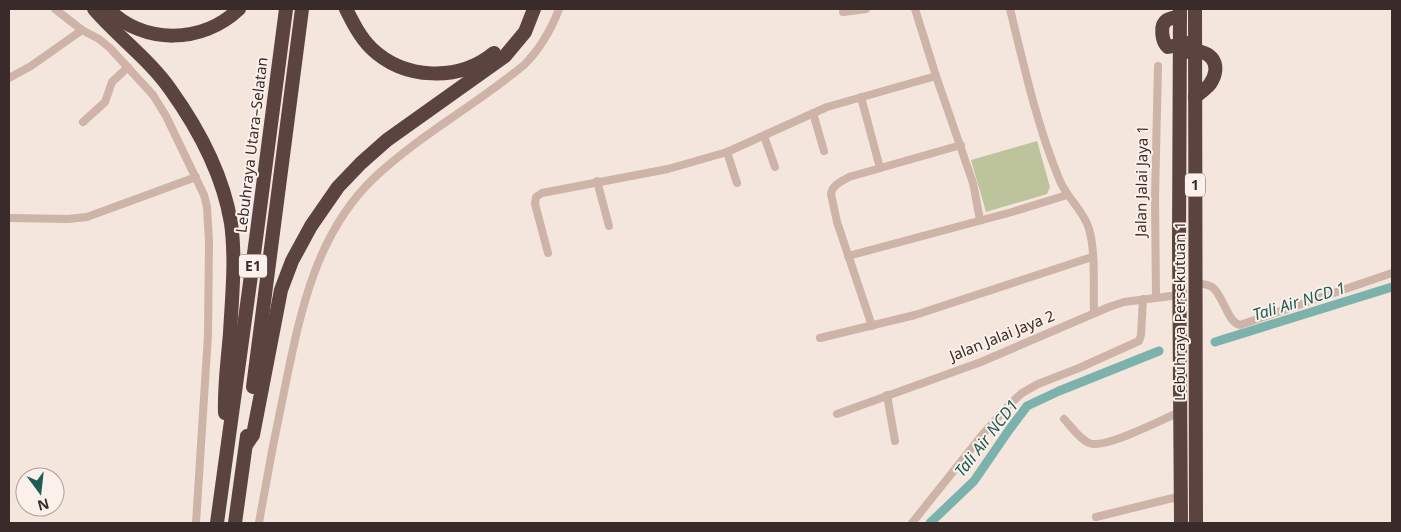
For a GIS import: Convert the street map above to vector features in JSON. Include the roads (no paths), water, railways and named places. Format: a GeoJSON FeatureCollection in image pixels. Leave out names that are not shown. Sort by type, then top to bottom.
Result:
{"type":"FeatureCollection","features":[{"type":"Feature","properties":{"kind":"highway"},"geometry":{"type":"LineString","coordinates":[[94,9],[169,87],[192,121],[225,199],[231,224],[233,250],[232,304],[225,410],[225,418],[230,430]]}},
{"type":"Feature","properties":{"kind":"highway"},"geometry":{"type":"LineString","coordinates":[[108,9],[121,20],[146,32],[167,36],[186,35],[203,31],[217,25],[239,9]]}},
{"type":"Feature","properties":{"kind":"highway","name":"Lebuhraya Utara–Selatan"},"geometry":{"type":"LineString","coordinates":[[218,523],[286,9]]}},
{"type":"Feature","properties":{"kind":"highway","name":"E1"},"geometry":{"type":"LineString","coordinates":[[235,523],[302,9]]}},
{"type":"Feature","properties":{"kind":"highway"},"geometry":{"type":"LineString","coordinates":[[346,9],[361,37],[372,49],[398,66],[431,74],[449,73],[470,68],[486,60],[514,32],[522,21],[525,9]]}},
{"type":"Feature","properties":{"kind":"highway"},"geometry":{"type":"LineString","coordinates":[[246,445],[253,434],[280,290],[292,261],[311,226],[338,187],[387,140],[505,56],[525,32],[534,9]]}},
{"type":"Feature","properties":{"kind":"highway"},"geometry":{"type":"LineString","coordinates":[[1181,49],[1196,46],[1195,9]]}},
{"type":"Feature","properties":{"kind":"highway","name":"Lebuhraya Persekutuan 1"},"geometry":{"type":"LineString","coordinates":[[1180,12],[1181,523]]}},
{"type":"Feature","properties":{"kind":"highway","name":"Lebuhraya Persekutuan 1"},"geometry":{"type":"LineString","coordinates":[[1196,46],[1210,56],[1214,67],[1213,78],[1209,86],[1195,97],[1196,523]]}},
{"type":"Feature","properties":{"kind":"street"},"geometry":{"type":"LineString","coordinates":[[55,9],[82,30],[99,39],[149,90],[162,109],[196,177],[206,202],[209,242],[208,335],[196,523]]}},
{"type":"Feature","properties":{"kind":"street"},"geometry":{"type":"LineString","coordinates":[[259,523],[299,322],[316,265],[330,239],[352,203],[372,180],[417,144],[524,65],[543,42],[559,9]]}},
{"type":"Feature","properties":{"kind":"street"},"geometry":{"type":"LineString","coordinates":[[843,12],[866,9]]}},
{"type":"Feature","properties":{"kind":"street"},"geometry":{"type":"LineString","coordinates":[[915,9],[973,183],[980,220]]}},
{"type":"Feature","properties":{"kind":"street"},"geometry":{"type":"LineString","coordinates":[[1010,9],[1037,112],[1058,176],[1067,195],[1083,216],[1090,230],[1094,313]]}},
{"type":"Feature","properties":{"kind":"street"},"geometry":{"type":"LineString","coordinates":[[9,78],[31,66],[82,30]]}},
{"type":"Feature","properties":{"kind":"street","name":"Jalan Jalai Jaya 1"},"geometry":{"type":"LineString","coordinates":[[1156,297],[1155,197],[1158,66]]}},
{"type":"Feature","properties":{"kind":"street"},"geometry":{"type":"LineString","coordinates":[[84,122],[105,102],[112,82],[128,67]]}},
{"type":"Feature","properties":{"kind":"street"},"geometry":{"type":"LineString","coordinates":[[548,253],[536,210],[536,197],[547,191],[668,169],[728,152],[814,113],[861,97],[936,76]]}},
{"type":"Feature","properties":{"kind":"street"},"geometry":{"type":"LineString","coordinates":[[861,97],[880,168]]}},
{"type":"Feature","properties":{"kind":"street"},"geometry":{"type":"LineString","coordinates":[[814,113],[824,150]]}},
{"type":"Feature","properties":{"kind":"street"},"geometry":{"type":"LineString","coordinates":[[764,136],[775,168]]}},
{"type":"Feature","properties":{"kind":"street"},"geometry":{"type":"LineString","coordinates":[[872,326],[835,215],[831,191],[849,177],[961,145]]}},
{"type":"Feature","properties":{"kind":"street"},"geometry":{"type":"LineString","coordinates":[[728,152],[737,183]]}},
{"type":"Feature","properties":{"kind":"street"},"geometry":{"type":"LineString","coordinates":[[9,218],[68,219],[87,217],[196,177]]}},
{"type":"Feature","properties":{"kind":"street"},"geometry":{"type":"LineString","coordinates":[[597,182],[608,226]]}},
{"type":"Feature","properties":{"kind":"street"},"geometry":{"type":"LineString","coordinates":[[848,256],[1067,195]]}},
{"type":"Feature","properties":{"kind":"street"},"geometry":{"type":"LineString","coordinates":[[820,338],[916,315],[1092,257]]}},
{"type":"Feature","properties":{"kind":"street"},"geometry":{"type":"LineString","coordinates":[[1196,282],[1208,285],[1214,289],[1234,322],[1240,325],[1392,274]]}},
{"type":"Feature","properties":{"kind":"street","name":"Jalan Jalai Jaya 2"},"geometry":{"type":"LineString","coordinates":[[837,414],[981,362],[1124,302],[1180,295]]}},
{"type":"Feature","properties":{"kind":"street"},"geometry":{"type":"LineString","coordinates":[[912,523],[983,434],[1022,393],[1042,382],[1139,342],[1141,335],[1142,299]]}},
{"type":"Feature","properties":{"kind":"street"},"geometry":{"type":"LineString","coordinates":[[887,396],[895,441]]}},
{"type":"Feature","properties":{"kind":"street"},"geometry":{"type":"LineString","coordinates":[[1064,419],[1084,441],[1094,445],[1112,441],[1180,412]]}},
{"type":"Feature","properties":{"kind":"street"},"geometry":{"type":"LineString","coordinates":[[1096,517],[1181,496]]}},
{"type":"Feature","properties":{"kind":"waterway","name":"Tali Air NCD 1"},"geometry":{"type":"LineString","coordinates":[[1215,342],[1392,287]]}},
{"type":"Feature","properties":{"kind":"waterway","name":"Tali Air NCD1"},"geometry":{"type":"LineString","coordinates":[[930,523],[974,481],[1027,406],[1059,391],[1159,351]]}}]}
